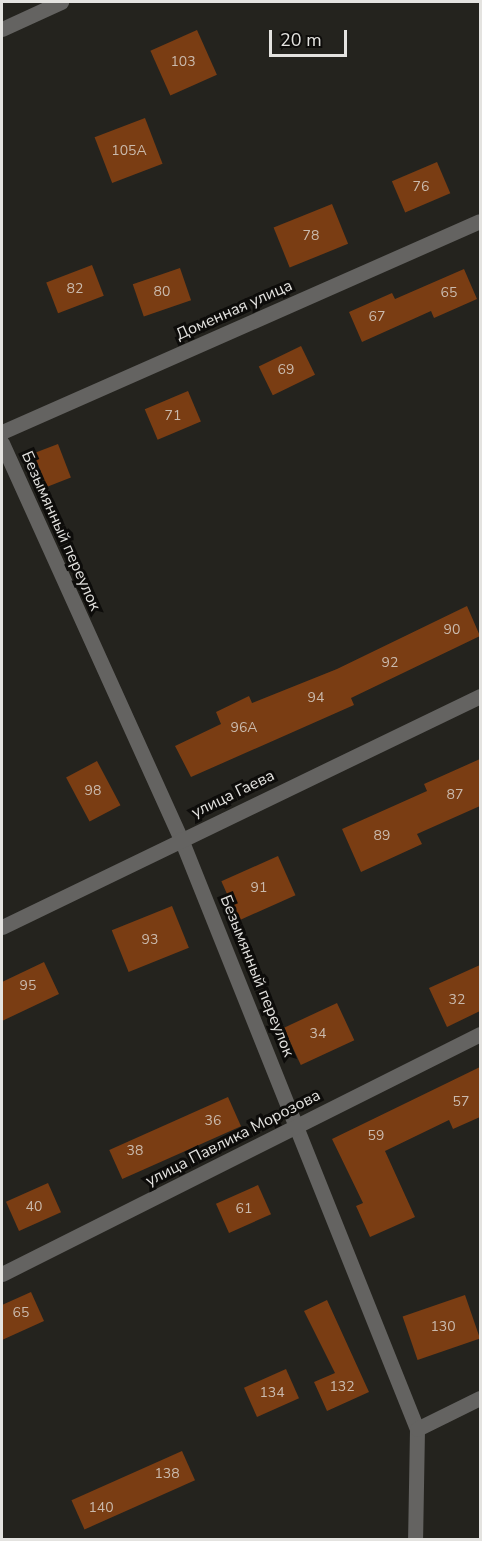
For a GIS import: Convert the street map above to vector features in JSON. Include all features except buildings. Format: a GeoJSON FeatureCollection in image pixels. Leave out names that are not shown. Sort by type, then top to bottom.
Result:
{"type":"FeatureCollection","features":[{"type":"Feature","properties":{"kind":"street"},"geometry":{"type":"LineString","coordinates":[[2,29],[61,2]]}},
{"type":"Feature","properties":{"kind":"street","name":"Доменная улица"},"geometry":{"type":"LineString","coordinates":[[2,432],[480,221]]}},
{"type":"Feature","properties":{"kind":"street","name":"Безымянный переулок"},"geometry":{"type":"LineString","coordinates":[[2,443],[181,839],[299,1125],[417,1429],[415,1539]]}},
{"type":"Feature","properties":{"kind":"street","name":"улица Гаева"},"geometry":{"type":"LineString","coordinates":[[2,927],[480,696]]}},
{"type":"Feature","properties":{"kind":"street","name":"улица Павлика Морозова"},"geometry":{"type":"LineString","coordinates":[[2,1274],[480,1034]]}},
{"type":"Feature","properties":{"kind":"street"},"geometry":{"type":"LineString","coordinates":[[417,1429],[480,1398]]}}]}
